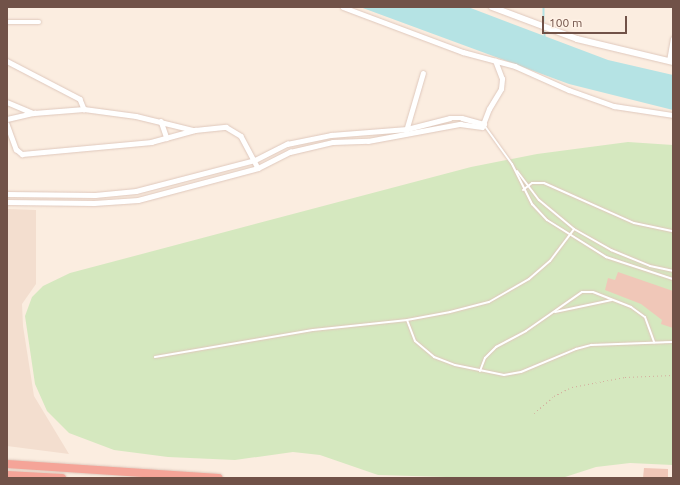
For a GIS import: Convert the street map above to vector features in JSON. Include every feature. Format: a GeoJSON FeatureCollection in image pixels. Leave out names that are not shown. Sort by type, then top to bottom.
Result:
{"type":"FeatureCollection","features":[{"type":"Feature","properties":{"kind":"highway"},"geometry":{"type":"LineString","coordinates":[[7,464],[219,478]]}},
{"type":"Feature","properties":{"kind":"highway"},"geometry":{"type":"LineString","coordinates":[[7,475],[62,478]]}},
{"type":"Feature","properties":{"kind":"main road"},"geometry":{"type":"LineString","coordinates":[[492,7],[577,39],[671,62]]}},
{"type":"Feature","properties":{"kind":"street"},"geometry":{"type":"LineString","coordinates":[[343,7],[495,61],[516,66],[569,90],[614,106],[673,115]]}},
{"type":"Feature","properties":{"kind":"street"},"geometry":{"type":"LineString","coordinates":[[7,22],[39,22]]}},
{"type":"Feature","properties":{"kind":"street"},"geometry":{"type":"LineString","coordinates":[[671,62],[673,39]]}},
{"type":"Feature","properties":{"kind":"street"},"geometry":{"type":"LineString","coordinates":[[484,126],[501,89],[502,79],[495,61]]}},
{"type":"Feature","properties":{"kind":"street"},"geometry":{"type":"LineString","coordinates":[[7,62],[80,99],[84,109]]}},
{"type":"Feature","properties":{"kind":"street"},"geometry":{"type":"LineString","coordinates":[[405,135],[423,74]]}},
{"type":"Feature","properties":{"kind":"street"},"geometry":{"type":"LineString","coordinates":[[7,102],[34,113]]}},
{"type":"Feature","properties":{"kind":"street"},"geometry":{"type":"LineString","coordinates":[[7,119],[34,113],[84,109],[161,121],[195,130]]}},
{"type":"Feature","properties":{"kind":"street"},"geometry":{"type":"LineString","coordinates":[[7,194],[94,195],[153,189],[255,160],[287,144],[331,134],[407,129],[450,118],[462,118],[484,126]]}},
{"type":"Feature","properties":{"kind":"street"},"geometry":{"type":"LineString","coordinates":[[161,121],[167,138]]}},
{"type":"Feature","properties":{"kind":"street"},"geometry":{"type":"LineString","coordinates":[[7,124],[16,149],[22,154],[108,147],[167,138],[195,130],[219,127],[232,129],[241,136],[258,168]]}},
{"type":"Feature","properties":{"kind":"street"},"geometry":{"type":"LineString","coordinates":[[7,202],[42,203],[138,200],[258,168],[290,152],[333,142],[405,135],[460,124],[484,126]]}},
{"type":"Feature","properties":{"kind":"street"},"geometry":{"type":"LineString","coordinates":[[42,195],[42,203]]}},
{"type":"Feature","properties":{"kind":"lane"},"geometry":{"type":"LineString","coordinates":[[484,126],[490,131],[515,169],[539,200],[574,229],[611,250],[650,266],[673,271]]}},
{"type":"Feature","properties":{"kind":"lane"},"geometry":{"type":"LineString","coordinates":[[515,169],[523,190],[547,220],[570,236],[606,257],[673,279]]}},
{"type":"Feature","properties":{"kind":"lane"},"geometry":{"type":"LineString","coordinates":[[523,190],[528,185],[536,182],[544,183],[634,223],[673,231]]}},
{"type":"Feature","properties":{"kind":"lane"},"geometry":{"type":"LineString","coordinates":[[155,357],[313,330],[407,320],[450,312],[489,302],[529,280],[550,261],[574,229]]}},
{"type":"Feature","properties":{"kind":"lane"},"geometry":{"type":"LineString","coordinates":[[480,371],[485,358],[496,347],[554,312],[582,292],[593,292],[632,307],[645,317],[654,342]]}},
{"type":"Feature","properties":{"kind":"lane"},"geometry":{"type":"LineString","coordinates":[[554,312],[614,300]]}},
{"type":"Feature","properties":{"kind":"lane"},"geometry":{"type":"LineString","coordinates":[[407,320],[415,341],[434,357],[480,371],[504,375],[521,372],[566,353],[591,345],[673,342]]}},
{"type":"Feature","properties":{"kind":"path"},"geometry":{"type":"LineString","coordinates":[[534,413],[554,396],[572,387],[625,377],[673,375]]}},
{"type":"Feature","properties":{"kind":"shaded area"},"geometry":{"type":"Polygon","coordinates":[[[7,209],[36,210],[36,284],[22,304],[23,326],[34,396],[69,454],[7,446],[7,209]]]}},
{"type":"Feature","properties":{"kind":"green space"},"geometry":{"type":"Polygon","coordinates":[[[628,142],[673,145],[673,465],[630,463],[596,467],[562,478],[481,478],[378,475],[320,455],[293,452],[235,460],[168,457],[114,450],[69,433],[47,411],[35,384],[25,316],[32,297],[43,286],[70,273],[471,167],[537,154],[628,142]]]}},
{"type":"Feature","properties":{"kind":"water"},"geometry":{"type":"Polygon","coordinates":[[[360,7],[468,7],[608,60],[673,75],[673,110],[569,84],[360,7]]]}},
{"type":"Feature","properties":{"kind":"building"},"geometry":{"type":"Polygon","coordinates":[[[618,272],[673,291],[673,328],[661,324],[662,320],[641,304],[605,290],[608,278],[615,280],[618,272]]]}},
{"type":"Feature","properties":{"kind":"building"},"geometry":{"type":"Polygon","coordinates":[[[644,468],[668,469],[668,478],[643,478],[644,468]]]}},
{"type":"Feature","properties":{"kind":"waterway"},"geometry":{"type":"LineString","coordinates":[[544,7],[544,21]]}},
{"type":"Feature","properties":{"kind":"waterway"},"geometry":{"type":"LineString","coordinates":[[545,32],[545,38]]}}]}
